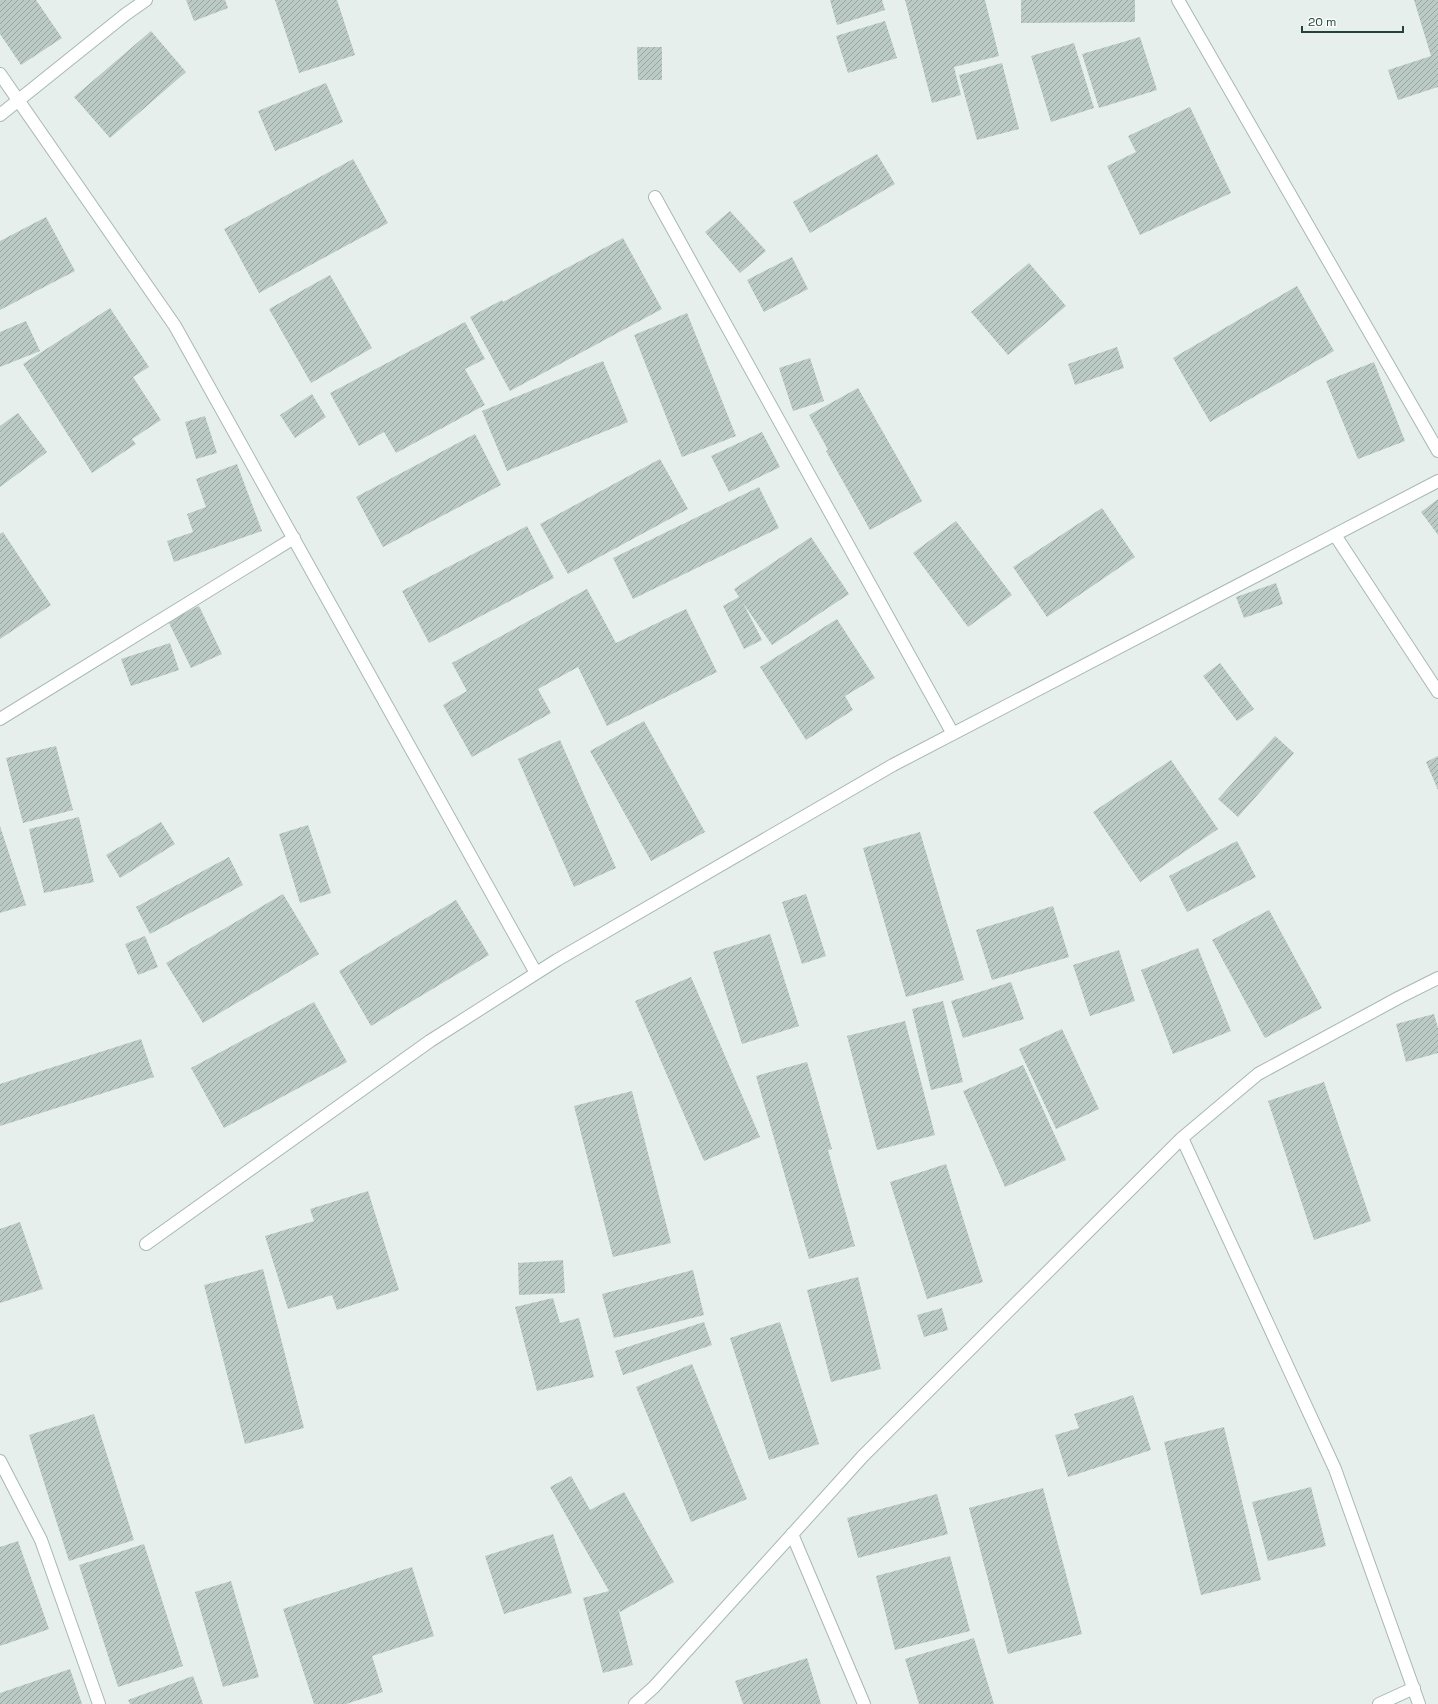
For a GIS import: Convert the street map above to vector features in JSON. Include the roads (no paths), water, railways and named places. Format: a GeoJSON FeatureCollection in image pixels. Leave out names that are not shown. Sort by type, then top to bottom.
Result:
{"type":"FeatureCollection","features":[{"type":"Feature","properties":{"kind":"street"},"geometry":{"type":"LineString","coordinates":[[0,115],[126,14],[146,0]]}},
{"type":"Feature","properties":{"kind":"street"},"geometry":{"type":"LineString","coordinates":[[1178,0],[1438,451]]}},
{"type":"Feature","properties":{"kind":"street"},"geometry":{"type":"LineString","coordinates":[[0,74],[175,326],[536,973]]}},
{"type":"Feature","properties":{"kind":"street"},"geometry":{"type":"LineString","coordinates":[[655,197],[953,734]]}},
{"type":"Feature","properties":{"kind":"street"},"geometry":{"type":"LineString","coordinates":[[146,1244],[430,1042],[557,960],[893,765],[1438,481]]}},
{"type":"Feature","properties":{"kind":"street"},"geometry":{"type":"LineString","coordinates":[[1335,535],[1438,692]]}},
{"type":"Feature","properties":{"kind":"street"},"geometry":{"type":"LineString","coordinates":[[0,719],[294,538]]}},
{"type":"Feature","properties":{"kind":"street"},"geometry":{"type":"LineString","coordinates":[[635,1704],[654,1687],[863,1456],[1182,1138],[1258,1074],[1438,978]]}},
{"type":"Feature","properties":{"kind":"street"},"geometry":{"type":"LineString","coordinates":[[1182,1138],[1335,1469],[1419,1704]]}},
{"type":"Feature","properties":{"kind":"street"},"geometry":{"type":"LineString","coordinates":[[0,1461],[41,1540],[99,1704]]}},
{"type":"Feature","properties":{"kind":"street"},"geometry":{"type":"LineString","coordinates":[[792,1534],[864,1704]]}},
{"type":"Feature","properties":{"kind":"street"},"geometry":{"type":"LineString","coordinates":[[1379,1704],[1414,1688]]}}]}
